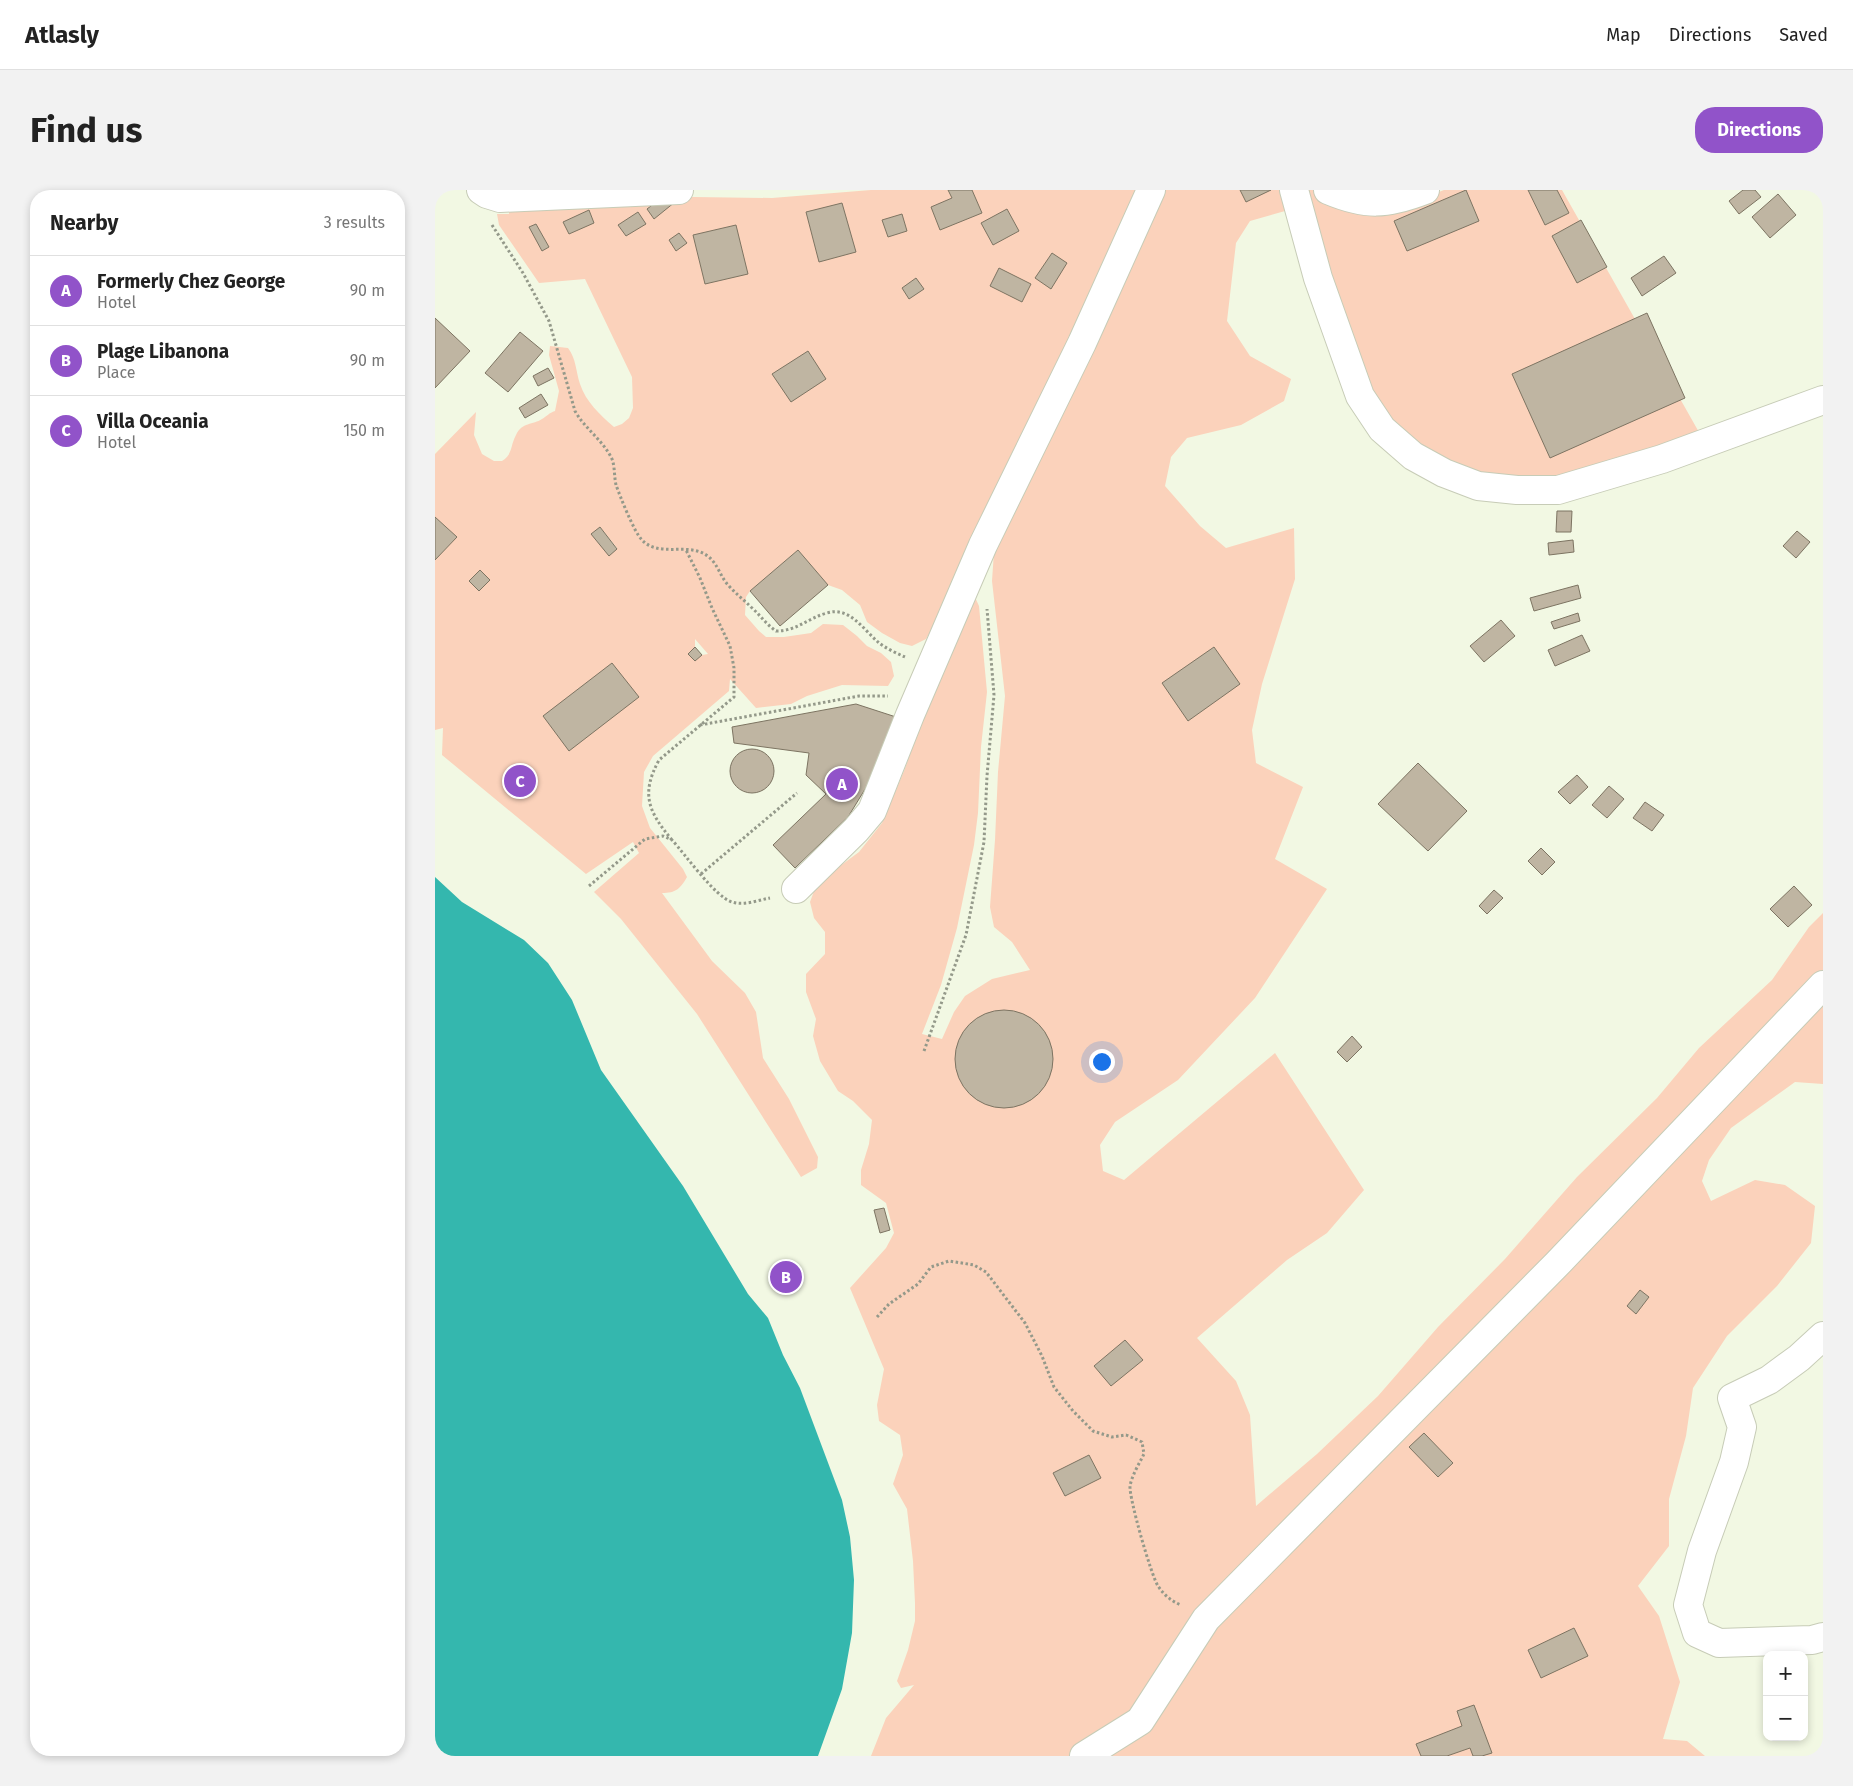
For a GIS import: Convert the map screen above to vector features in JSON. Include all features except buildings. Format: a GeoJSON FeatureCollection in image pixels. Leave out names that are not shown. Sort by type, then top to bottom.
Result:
{"type":"FeatureCollection","features":[{"type":"Feature","properties":{"kind":"street"},"geometry":{"type":"LineString","coordinates":[[484,192],[500,198],[679,190]]}},
{"type":"Feature","properties":{"kind":"street"},"geometry":{"type":"LineString","coordinates":[[796,889],[856,830],[872,811],[983,545],[1082,343],[1151,190]]}},
{"type":"Feature","properties":{"kind":"street"},"geometry":{"type":"LineString","coordinates":[[1294,190],[1318,278],[1360,396],[1382,429],[1413,456],[1444,473],[1478,486],[1517,490],[1558,490],[1662,459],[1823,400]]}},
{"type":"Feature","properties":{"kind":"street"},"geometry":{"type":"LineString","coordinates":[[1328,190],[1349,199],[1373,203],[1401,199],[1425,190]]}},
{"type":"Feature","properties":{"kind":"street"},"geometry":{"type":"LineString","coordinates":[[1084,1756],[1140,1721],[1206,1619],[1557,1264],[1823,985]]}},
{"type":"Feature","properties":{"kind":"street"},"geometry":{"type":"LineString","coordinates":[[1823,1336],[1799,1358],[1769,1380],[1732,1398],[1742,1427],[1731,1471],[1702,1551],[1688,1605],[1697,1633],[1719,1643],[1811,1640],[1823,1637]]}},
{"type":"Feature","properties":{"kind":"path"},"geometry":{"type":"LineString","coordinates":[[484,192],[488,218],[523,273],[549,320],[575,411],[581,421],[604,444],[613,461],[616,484],[641,540],[651,547],[664,550],[699,552],[710,558],[729,587],[764,622],[776,631],[791,630],[827,613],[843,612],[850,615],[879,643],[931,668]]}},
{"type":"Feature","properties":{"kind":"path"},"geometry":{"type":"LineString","coordinates":[[686,550],[701,578],[712,608],[730,646],[734,668],[734,697],[659,760],[651,773],[649,804],[657,821],[701,874],[719,895],[731,902],[742,903],[787,895],[796,889]]}},
{"type":"Feature","properties":{"kind":"path"},"geometry":{"type":"LineString","coordinates":[[924,1051],[966,935],[984,842],[994,695],[987,608]]}},
{"type":"Feature","properties":{"kind":"path"},"geometry":{"type":"LineString","coordinates":[[699,726],[859,696],[909,697],[920,693]]}},
{"type":"Feature","properties":{"kind":"path"},"geometry":{"type":"LineString","coordinates":[[701,874],[797,793]]}},
{"type":"Feature","properties":{"kind":"path"},"geometry":{"type":"LineString","coordinates":[[589,886],[645,838],[663,836],[673,840]]}},
{"type":"Feature","properties":{"kind":"path"},"geometry":{"type":"LineString","coordinates":[[877,1317],[889,1304],[918,1284],[931,1267],[949,1262],[974,1265],[986,1272],[1025,1323],[1042,1356],[1054,1387],[1073,1411],[1093,1431],[1112,1437],[1126,1435],[1142,1442],[1144,1454],[1136,1468],[1130,1486],[1132,1506],[1157,1585],[1171,1601],[1206,1619]]}},
{"type":"Feature","properties":{"kind":"shaded area"},"geometry":{"type":"Polygon","coordinates":[[[871,190],[1140,190],[937,620],[926,639],[912,646],[900,643],[882,633],[867,622],[860,605],[842,590],[828,585],[798,550],[750,591],[746,597],[745,615],[766,637],[784,637],[811,633],[823,624],[843,625],[867,646],[881,653],[891,662],[894,676],[888,686],[842,685],[807,696],[791,704],[756,708],[730,679],[729,691],[653,756],[644,772],[642,806],[650,828],[683,869],[687,877],[677,890],[662,893],[712,961],[745,993],[756,1012],[763,1058],[789,1099],[818,1157],[817,1168],[801,1177],[697,1014],[621,919],[594,892],[639,853],[633,842],[586,874],[442,755],[443,728],[435,730],[435,560],[456,537],[435,517],[435,454],[476,412],[474,435],[482,454],[494,461],[502,461],[506,458],[521,428],[539,421],[555,411],[559,391],[549,355],[550,346],[568,348],[573,356],[580,384],[586,397],[614,427],[622,424],[629,418],[633,408],[632,377],[585,279],[539,283],[499,225],[497,214],[509,214],[509,205],[530,200],[694,197],[772,198],[871,190]],[[600,527],[592,535],[609,555],[617,548],[600,527]],[[695,639],[695,647],[688,654],[695,661],[702,655],[708,654],[695,639]]]}},
{"type":"Feature","properties":{"kind":"shaded area"},"geometry":{"type":"Polygon","coordinates":[[[1164,190],[1281,190],[1285,211],[1250,221],[1236,243],[1227,321],[1250,356],[1291,379],[1284,401],[1241,425],[1187,438],[1171,457],[1165,486],[1200,526],[1226,548],[1294,528],[1295,579],[1262,684],[1252,730],[1256,763],[1303,787],[1275,859],[1327,889],[1255,998],[1178,1080],[1115,1122],[1100,1145],[1103,1171],[1124,1180],[1275,1053],[1364,1190],[1327,1233],[1287,1260],[1197,1338],[1236,1381],[1250,1415],[1256,1506],[1317,1454],[1378,1396],[1438,1327],[1505,1259],[1577,1177],[1657,1098],[1699,1048],[1772,980],[1809,927],[1823,913],[1823,1084],[1795,1082],[1731,1128],[1709,1160],[1702,1181],[1711,1201],[1755,1180],[1785,1185],[1815,1206],[1811,1243],[1777,1286],[1727,1336],[1693,1388],[1686,1436],[1669,1499],[1669,1546],[1638,1586],[1659,1616],[1680,1682],[1663,1739],[1687,1741],[1705,1756],[871,1756],[886,1718],[914,1685],[901,1688],[897,1681],[908,1650],[915,1621],[915,1603],[913,1561],[907,1509],[893,1484],[903,1455],[900,1435],[879,1421],[877,1405],[884,1369],[850,1288],[886,1248],[894,1233],[886,1203],[861,1185],[861,1170],[869,1144],[872,1120],[853,1101],[838,1091],[820,1061],[813,1036],[816,1019],[806,992],[806,974],[825,954],[825,932],[814,918],[810,902],[817,883],[859,852],[882,823],[904,771],[940,671],[974,595],[979,606],[987,692],[981,747],[978,813],[974,845],[957,928],[941,985],[922,1034],[942,1039],[954,1012],[965,996],[992,979],[1030,970],[1012,942],[994,927],[990,907],[998,772],[1005,696],[992,581],[994,552],[1164,190]]]}},
{"type":"Feature","properties":{"kind":"shaded area"},"geometry":{"type":"Polygon","coordinates":[[[1307,190],[1313,190],[1331,201],[1400,207],[1444,190],[1562,190],[1700,434],[1556,480],[1480,476],[1448,464],[1390,423],[1362,373],[1318,248],[1307,190]]]}},
{"type":"Feature","properties":{"kind":"water"},"geometry":{"type":"Polygon","coordinates":[[[435,877],[462,902],[524,940],[548,963],[572,1000],[601,1070],[683,1186],[748,1294],[768,1318],[783,1355],[800,1388],[842,1500],[850,1537],[854,1580],[852,1633],[842,1689],[818,1756],[435,1756],[435,877]]]}},
{"type":"Feature","properties":{"kind":"place","name":"Villa Oceania"},"geometry":{"type":"Point","coordinates":[520,781]}},
{"type":"Feature","properties":{"kind":"place","name":"Formerly Chez George"},"geometry":{"type":"Point","coordinates":[842,784]}},
{"type":"Feature","properties":{"kind":"place","name":"Plage Libanona"},"geometry":{"type":"Point","coordinates":[786,1277]}}]}
